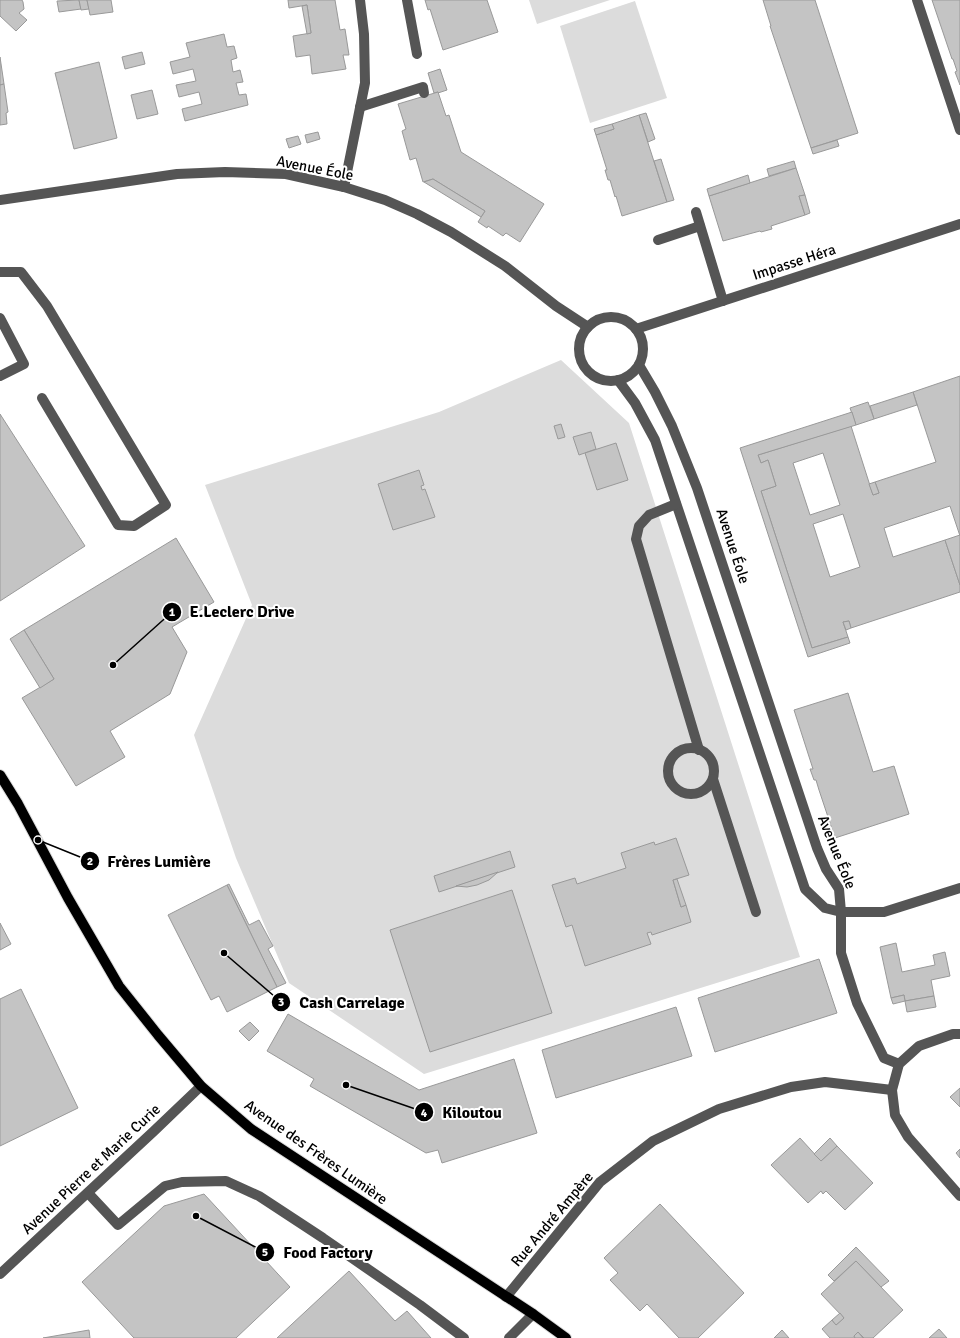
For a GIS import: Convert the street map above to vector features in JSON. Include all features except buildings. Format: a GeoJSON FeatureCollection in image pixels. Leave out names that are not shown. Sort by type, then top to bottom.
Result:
{"type":"FeatureCollection","features":[{"type":"Feature","properties":{"kind":"main road","name":"Avenue des Frères Lumière"},"geometry":{"type":"LineString","coordinates":[[0,775],[18,804],[68,898],[119,986],[158,1036],[201,1086],[251,1129],[533,1314],[566,1338]]}},
{"type":"Feature","properties":{"kind":"street"},"geometry":{"type":"LineString","coordinates":[[344,187],[365,83],[364,34],[360,0]]}},
{"type":"Feature","properties":{"kind":"street"},"geometry":{"type":"LineString","coordinates":[[407,0],[417,54]]}},
{"type":"Feature","properties":{"kind":"street"},"geometry":{"type":"LineString","coordinates":[[917,0],[960,130]]}},
{"type":"Feature","properties":{"kind":"street"},"geometry":{"type":"LineString","coordinates":[[360,107],[423,87],[424,93]]}},
{"type":"Feature","properties":{"kind":"street","name":"Avenue Éole"},"geometry":{"type":"LineString","coordinates":[[0,200],[177,174],[225,172],[286,174],[344,187],[385,200],[418,214],[451,232],[505,266],[556,306],[588,327]]}},
{"type":"Feature","properties":{"kind":"street"},"geometry":{"type":"LineString","coordinates":[[696,212],[723,301]]}},
{"type":"Feature","properties":{"kind":"street","name":"Impasse Héra"},"geometry":{"type":"LineString","coordinates":[[636,329],[960,224]]}},
{"type":"Feature","properties":{"kind":"street"},"geometry":{"type":"LineString","coordinates":[[658,240],[700,226]]}},
{"type":"Feature","properties":{"kind":"street"},"geometry":{"type":"LineString","coordinates":[[0,272],[21,272],[47,306],[166,505],[134,526],[118,525],[42,398]]}},
{"type":"Feature","properties":{"kind":"street"},"geometry":{"type":"LineString","coordinates":[[606,317],[617,317],[626,320],[636,329],[640,335],[643,345],[643,355],[639,365],[633,373],[618,380],[604,380],[593,376],[586,368],[581,358],[579,347],[582,336],[588,327],[596,320],[606,317]]}},
{"type":"Feature","properties":{"kind":"street"},"geometry":{"type":"LineString","coordinates":[[0,318],[24,364],[0,376]]}},
{"type":"Feature","properties":{"kind":"street","name":"Avenue Éole"},"geometry":{"type":"LineString","coordinates":[[618,380],[635,403],[655,440],[805,889],[825,908],[841,912],[839,889],[826,868],[817,848],[697,488],[672,426],[655,392],[639,365]]}},
{"type":"Feature","properties":{"kind":"street"},"geometry":{"type":"LineString","coordinates":[[676,504],[649,515],[639,526],[636,539],[699,750]]}},
{"type":"Feature","properties":{"kind":"street"},"geometry":{"type":"LineString","coordinates":[[695,748],[708,756],[714,771],[713,778],[709,786],[703,791],[695,794],[680,792],[670,781],[668,767],[670,760],[681,750],[695,748]]}},
{"type":"Feature","properties":{"kind":"street"},"geometry":{"type":"LineString","coordinates":[[713,778],[756,912]]}},
{"type":"Feature","properties":{"kind":"street"},"geometry":{"type":"LineString","coordinates":[[899,1064],[884,1058],[857,1003],[841,953],[841,912],[884,912],[960,888]]}},
{"type":"Feature","properties":{"kind":"street"},"geometry":{"type":"LineString","coordinates":[[960,1034],[953,1034],[919,1046],[899,1064],[892,1090],[895,1115],[908,1137],[960,1196]]}},
{"type":"Feature","properties":{"kind":"street","name":"Rue André Ampère"},"geometry":{"type":"LineString","coordinates":[[506,1297],[600,1182],[653,1141],[719,1109],[791,1087],[825,1082],[892,1090]]}},
{"type":"Feature","properties":{"kind":"street","name":"Avenue Pierre et Marie Curie"},"geometry":{"type":"LineString","coordinates":[[0,1274],[201,1086]]}},
{"type":"Feature","properties":{"kind":"street"},"geometry":{"type":"LineString","coordinates":[[88,1193],[118,1225],[165,1186],[182,1182],[226,1181],[259,1196],[324,1238],[420,1305],[464,1338]]}},
{"type":"Feature","properties":{"kind":"street"},"geometry":{"type":"LineString","coordinates":[[509,1338],[533,1314]]}},
{"type":"Feature","properties":{"kind":"shaded area"},"geometry":{"type":"Polygon","coordinates":[[[529,0],[610,0],[537,24],[529,0]]]}},
{"type":"Feature","properties":{"kind":"shaded area"},"geometry":{"type":"Polygon","coordinates":[[[635,1],[667,98],[590,123],[560,26],[635,1]]]}},
{"type":"Feature","properties":{"kind":"shaded area"},"geometry":{"type":"Polygon","coordinates":[[[561,360],[629,423],[800,957],[424,1074],[289,983],[236,858],[194,735],[252,605],[205,485],[439,412],[561,360]]]}},
{"type":"Feature","properties":{"kind":"place","name":"E.Leclerc Drive"},"geometry":{"type":"Point","coordinates":[113,665]}},
{"type":"Feature","properties":{"kind":"place","name":"Frères Lumière"},"geometry":{"type":"Point","coordinates":[38,840]}},
{"type":"Feature","properties":{"kind":"place","name":"Cash Carrelage"},"geometry":{"type":"Point","coordinates":[224,953]}},
{"type":"Feature","properties":{"kind":"place","name":"Kiloutou"},"geometry":{"type":"Point","coordinates":[346,1085]}},
{"type":"Feature","properties":{"kind":"place","name":"Food Factory"},"geometry":{"type":"Point","coordinates":[196,1216]}}]}
